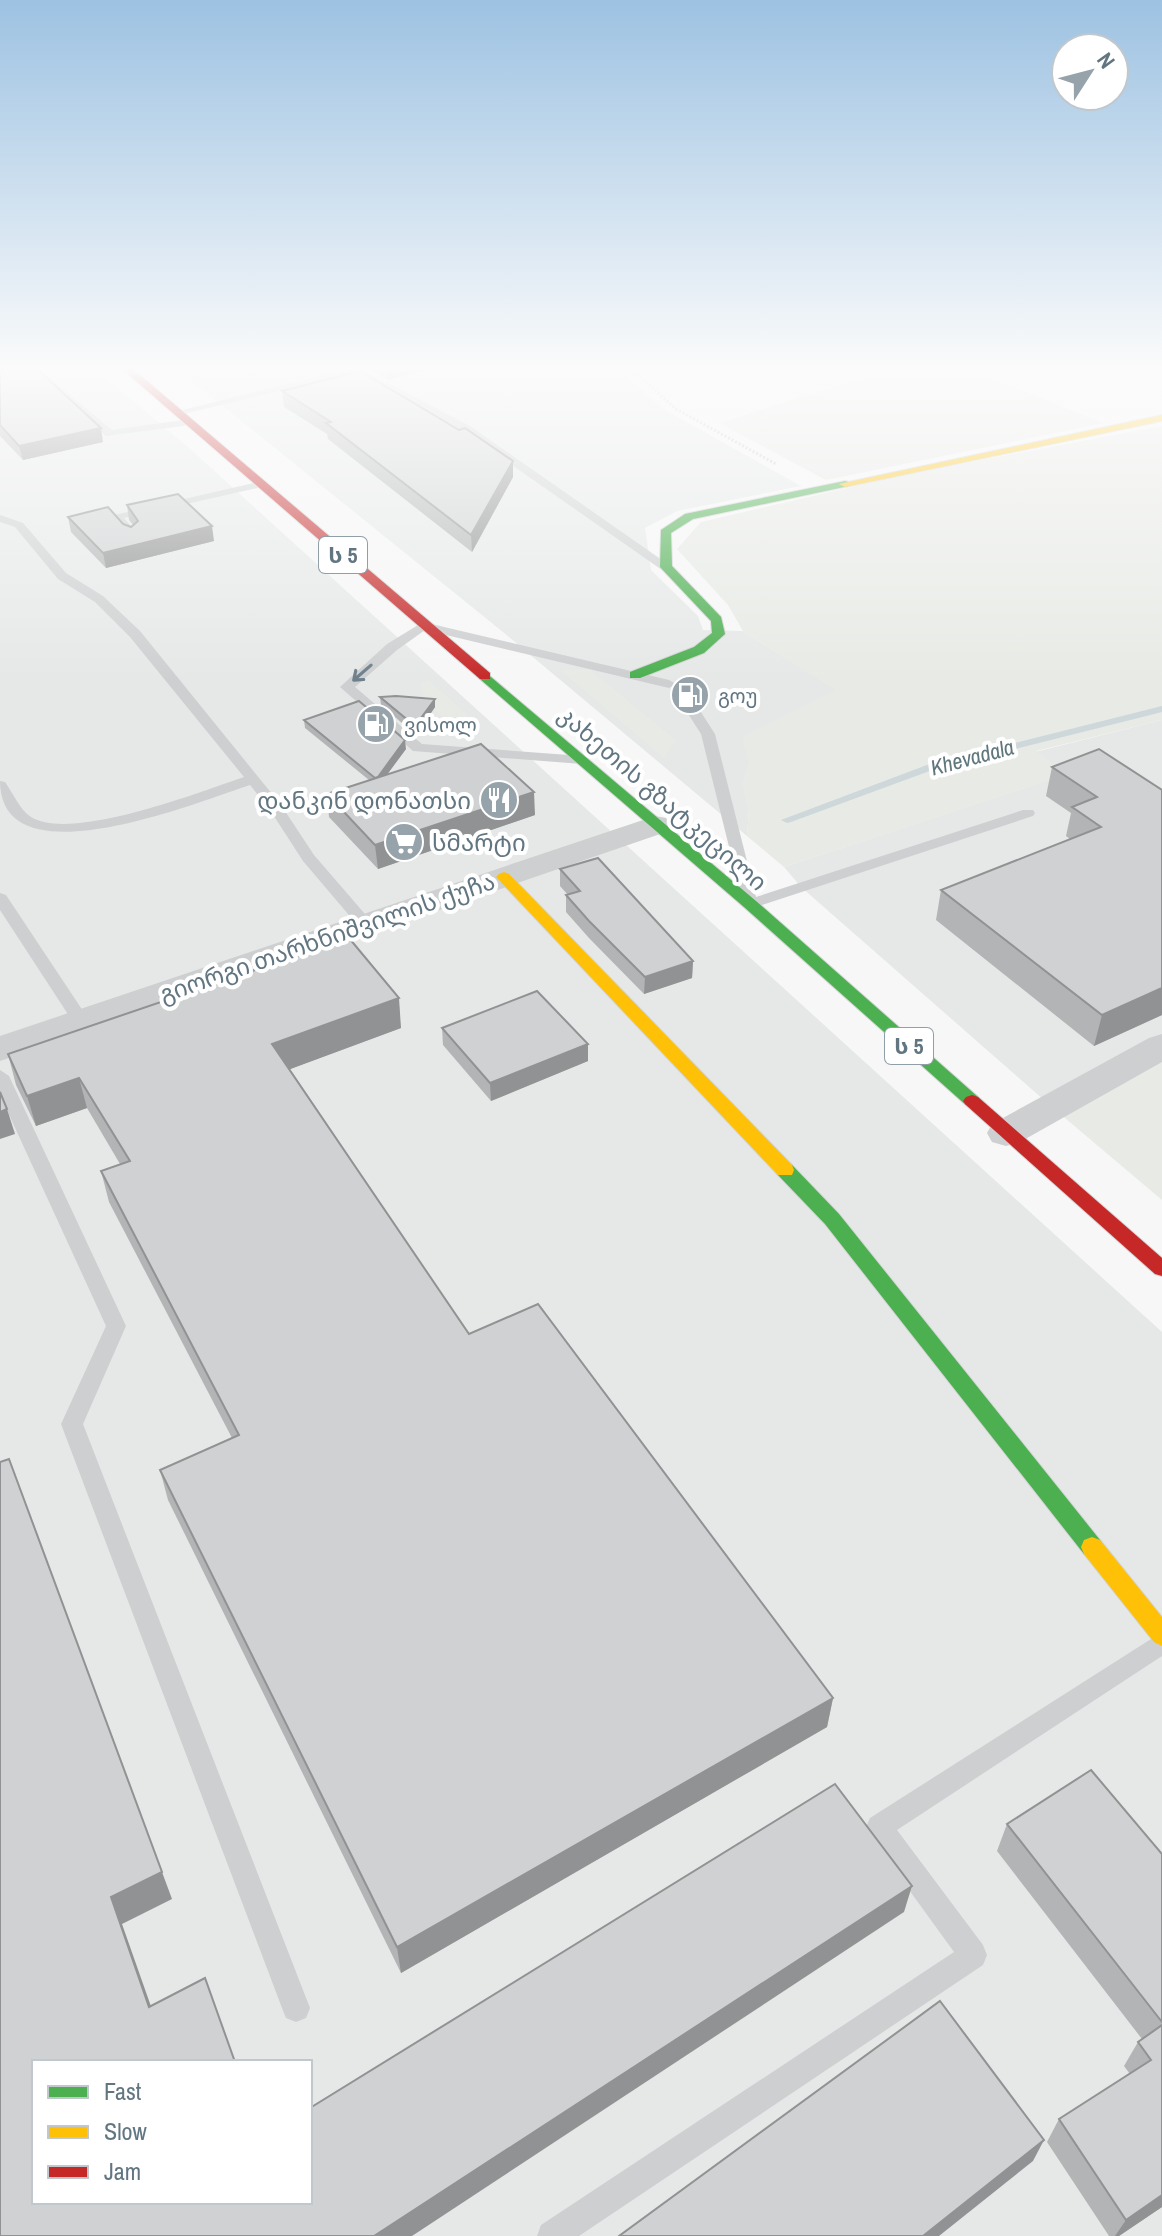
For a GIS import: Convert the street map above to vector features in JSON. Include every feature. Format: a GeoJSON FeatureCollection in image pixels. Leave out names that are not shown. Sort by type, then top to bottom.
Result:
{"type":"FeatureCollection","features":[{"type":"Feature","properties":{"kind":"main road","name":"კახეთის გზატკეცილი"},"geometry":{"type":"LineString","coordinates":[[250,473],[423,626],[750,904],[1162,1269]]}},
{"type":"Feature","properties":{"kind":"main road"},"geometry":{"type":"LineString","coordinates":[[635,675],[699,650],[719,634],[717,620],[666,567],[665,532],[689,516],[887,473]]}},
{"type":"Feature","properties":{"kind":"main road"},"geometry":{"type":"LineString","coordinates":[[504,877],[832,1219],[1162,1635]]}},
{"type":"Feature","properties":{"kind":"street","name":"გიორგი თარხნიშვილის ქუჩა"},"geometry":{"type":"LineString","coordinates":[[0,1049],[655,825]]}},
{"type":"Feature","properties":{"kind":"street"},"geometry":{"type":"LineString","coordinates":[[1006,1133],[1162,1046]]}},
{"type":"Feature","properties":{"kind":"lane"},"geometry":{"type":"LineString","coordinates":[[531,473],[666,567]]}},
{"type":"Feature","properties":{"kind":"lane"},"geometry":{"type":"LineString","coordinates":[[132,535],[116,516],[262,484]]}},
{"type":"Feature","properties":{"kind":"lane"},"geometry":{"type":"LineString","coordinates":[[0,518],[19,525],[62,576],[99,599],[135,634],[276,808],[308,858],[365,924]]}},
{"type":"Feature","properties":{"kind":"lane"},"geometry":{"type":"LineString","coordinates":[[582,760],[418,748],[347,687],[392,647],[423,626],[669,684]]}},
{"type":"Feature","properties":{"kind":"lane"},"geometry":{"type":"LineString","coordinates":[[692,709],[708,734],[750,904],[1028,813]]}},
{"type":"Feature","properties":{"kind":"lane"},"geometry":{"type":"LineString","coordinates":[[0,785],[27,821],[51,830],[105,825],[253,779]]}},
{"type":"Feature","properties":{"kind":"lane"},"geometry":{"type":"LineString","coordinates":[[0,898],[81,1021]]}},
{"type":"Feature","properties":{"kind":"lane"},"geometry":{"type":"LineString","coordinates":[[0,1076],[116,1326],[72,1424],[296,2008]]}},
{"type":"Feature","properties":{"kind":"lane"},"geometry":{"type":"LineString","coordinates":[[552,2236],[973,1955],[879,1827],[1162,1643]]}},
{"type":"Feature","properties":{"kind":"path"},"geometry":{"type":"LineString","coordinates":[[794,473],[819,487]]}},
{"type":"Feature","properties":{"kind":"shaded area"},"geometry":{"type":"Polygon","coordinates":[[[0,473],[217,473],[1162,1332],[1162,2236],[0,2236],[0,473]]]}},
{"type":"Feature","properties":{"kind":"shaded area"},"geometry":{"type":"Polygon","coordinates":[[[306,473],[778,473],[801,486],[677,511],[645,528],[651,570],[698,616],[703,630],[743,631],[837,690],[749,763],[743,785],[749,810],[747,836],[503,632],[306,473]]]}},
{"type":"Feature","properties":{"kind":"shaded area"},"geometry":{"type":"Polygon","coordinates":[[[814,473],[858,473],[826,480],[814,473]]]}},
{"type":"Feature","properties":{"kind":"shaded area"},"geometry":{"type":"Polygon","coordinates":[[[1162,473],[1162,720],[1036,751],[1068,774],[784,867],[747,836],[749,810],[742,785],[749,763],[742,737],[836,690],[743,631],[728,605],[677,549],[701,522],[907,474],[1162,473]]]}},
{"type":"Feature","properties":{"kind":"shaded area"},"geometry":{"type":"Polygon","coordinates":[[[560,670],[590,670],[676,740],[664,758],[560,670]]]}},
{"type":"Feature","properties":{"kind":"shaded area"},"geometry":{"type":"Polygon","coordinates":[[[429,680],[474,721],[455,721],[438,714],[425,700],[422,691],[421,682],[429,680]]]}},
{"type":"Feature","properties":{"kind":"shaded area"},"geometry":{"type":"Polygon","coordinates":[[[1162,720],[1162,1046],[1052,1107],[801,887],[784,867],[1067,774],[1035,752],[1162,720]]]}},
{"type":"Feature","properties":{"kind":"shaded area"},"geometry":{"type":"Polygon","coordinates":[[[1162,1046],[1162,1200],[1052,1107],[1162,1046]]]}},
{"type":"Feature","properties":{"kind":"building"},"geometry":{"type":"Polygon","coordinates":[[[391,473],[506,473],[471,535],[391,473]]]}},
{"type":"Feature","properties":{"kind":"building"},"geometry":{"type":"Polygon","coordinates":[[[178,494],[212,526],[103,553],[68,517],[108,507],[123,524],[131,527],[138,521],[127,505],[178,494]]]}},
{"type":"Feature","properties":{"kind":"building"},"geometry":{"type":"Polygon","coordinates":[[[380,697],[435,699],[415,726],[380,697]]]}},
{"type":"Feature","properties":{"kind":"building"},"geometry":{"type":"Polygon","coordinates":[[[359,701],[405,740],[375,778],[304,720],[359,701]]]}},
{"type":"Feature","properties":{"kind":"building"},"geometry":{"type":"Polygon","coordinates":[[[481,744],[534,792],[375,845],[327,794],[481,744]]]}},
{"type":"Feature","properties":{"kind":"building"},"geometry":{"type":"Polygon","coordinates":[[[1099,749],[1162,790],[1162,988],[1102,1015],[941,890],[1101,827],[1072,807],[1097,797],[1052,767],[1099,749]]]}},
{"type":"Feature","properties":{"kind":"building"},"geometry":{"type":"Polygon","coordinates":[[[598,858],[693,961],[645,977],[589,921],[566,895],[580,891],[560,869],[598,858]]]}},
{"type":"Feature","properties":{"kind":"building"},"geometry":{"type":"Polygon","coordinates":[[[349,938],[399,998],[272,1044],[469,1334],[538,1304],[833,1698],[397,1947],[160,1470],[239,1435],[101,1171],[130,1161],[79,1078],[27,1096],[8,1054],[349,938]]]}},
{"type":"Feature","properties":{"kind":"building"},"geometry":{"type":"Polygon","coordinates":[[[537,991],[588,1044],[490,1083],[442,1028],[537,991]]]}},
{"type":"Feature","properties":{"kind":"building"},"geometry":{"type":"Polygon","coordinates":[[[0,1092],[7,1109],[0,1112],[0,1092]]]}},
{"type":"Feature","properties":{"kind":"building"},"geometry":{"type":"Polygon","coordinates":[[[9,1459],[162,1872],[111,1897],[149,2007],[205,1978],[234,2060],[32,2060],[32,2204],[312,2204],[312,2107],[835,1784],[912,1886],[374,2236],[0,2236],[0,1462],[9,1459]]]}},
{"type":"Feature","properties":{"kind":"building"},"geometry":{"type":"Polygon","coordinates":[[[1091,1770],[1162,1854],[1162,2022],[1007,1824],[1091,1770]]]}},
{"type":"Feature","properties":{"kind":"building"},"geometry":{"type":"Polygon","coordinates":[[[940,2001],[1044,2140],[923,2236],[619,2236],[940,2001]]]}},
{"type":"Feature","properties":{"kind":"building"},"geometry":{"type":"Polygon","coordinates":[[[1162,2025],[1162,2195],[1126,2220],[1059,2119],[1151,2060],[1138,2042],[1162,2025]]]}},
{"type":"Feature","properties":{"kind":"waterway","name":"Khevadala"},"geometry":{"type":"LineString","coordinates":[[787,820],[931,767],[1162,709]]}},
{"type":"Feature","properties":{"kind":"traffic: fast"},"geometry":{"type":"LineString","coordinates":[[635,675],[699,650],[719,634],[717,620],[666,567],[665,532],[689,516],[845,484]]}},
{"type":"Feature","properties":{"kind":"traffic: fast"},"geometry":{"type":"LineString","coordinates":[[485,676],[750,904],[972,1101]]}},
{"type":"Feature","properties":{"kind":"traffic: fast"},"geometry":{"type":"LineString","coordinates":[[785,1170],[832,1219],[1092,1547]]}},
{"type":"Feature","properties":{"kind":"traffic: slow"},"geometry":{"type":"LineString","coordinates":[[845,484],[896,473]]}},
{"type":"Feature","properties":{"kind":"traffic: slow"},"geometry":{"type":"LineString","coordinates":[[504,877],[785,1170]]}},
{"type":"Feature","properties":{"kind":"traffic: slow"},"geometry":{"type":"LineString","coordinates":[[1092,1547],[1162,1635]]}},
{"type":"Feature","properties":{"kind":"traffic: jam"},"geometry":{"type":"LineString","coordinates":[[249,473],[485,676]]}},
{"type":"Feature","properties":{"kind":"traffic: jam"},"geometry":{"type":"LineString","coordinates":[[972,1101],[1162,1269]]}},
{"type":"Feature","properties":{"kind":"place","name":"გოუ"},"geometry":{"type":"Point","coordinates":[690,695]}},
{"type":"Feature","properties":{"kind":"place","name":"ვისოლ"},"geometry":{"type":"Point","coordinates":[376,724]}},
{"type":"Feature","properties":{"kind":"place","name":"დანკინ დონათსი"},"geometry":{"type":"Point","coordinates":[499,800]}},
{"type":"Feature","properties":{"kind":"place","name":"სმარტი"},"geometry":{"type":"Point","coordinates":[404,842]}}]}
